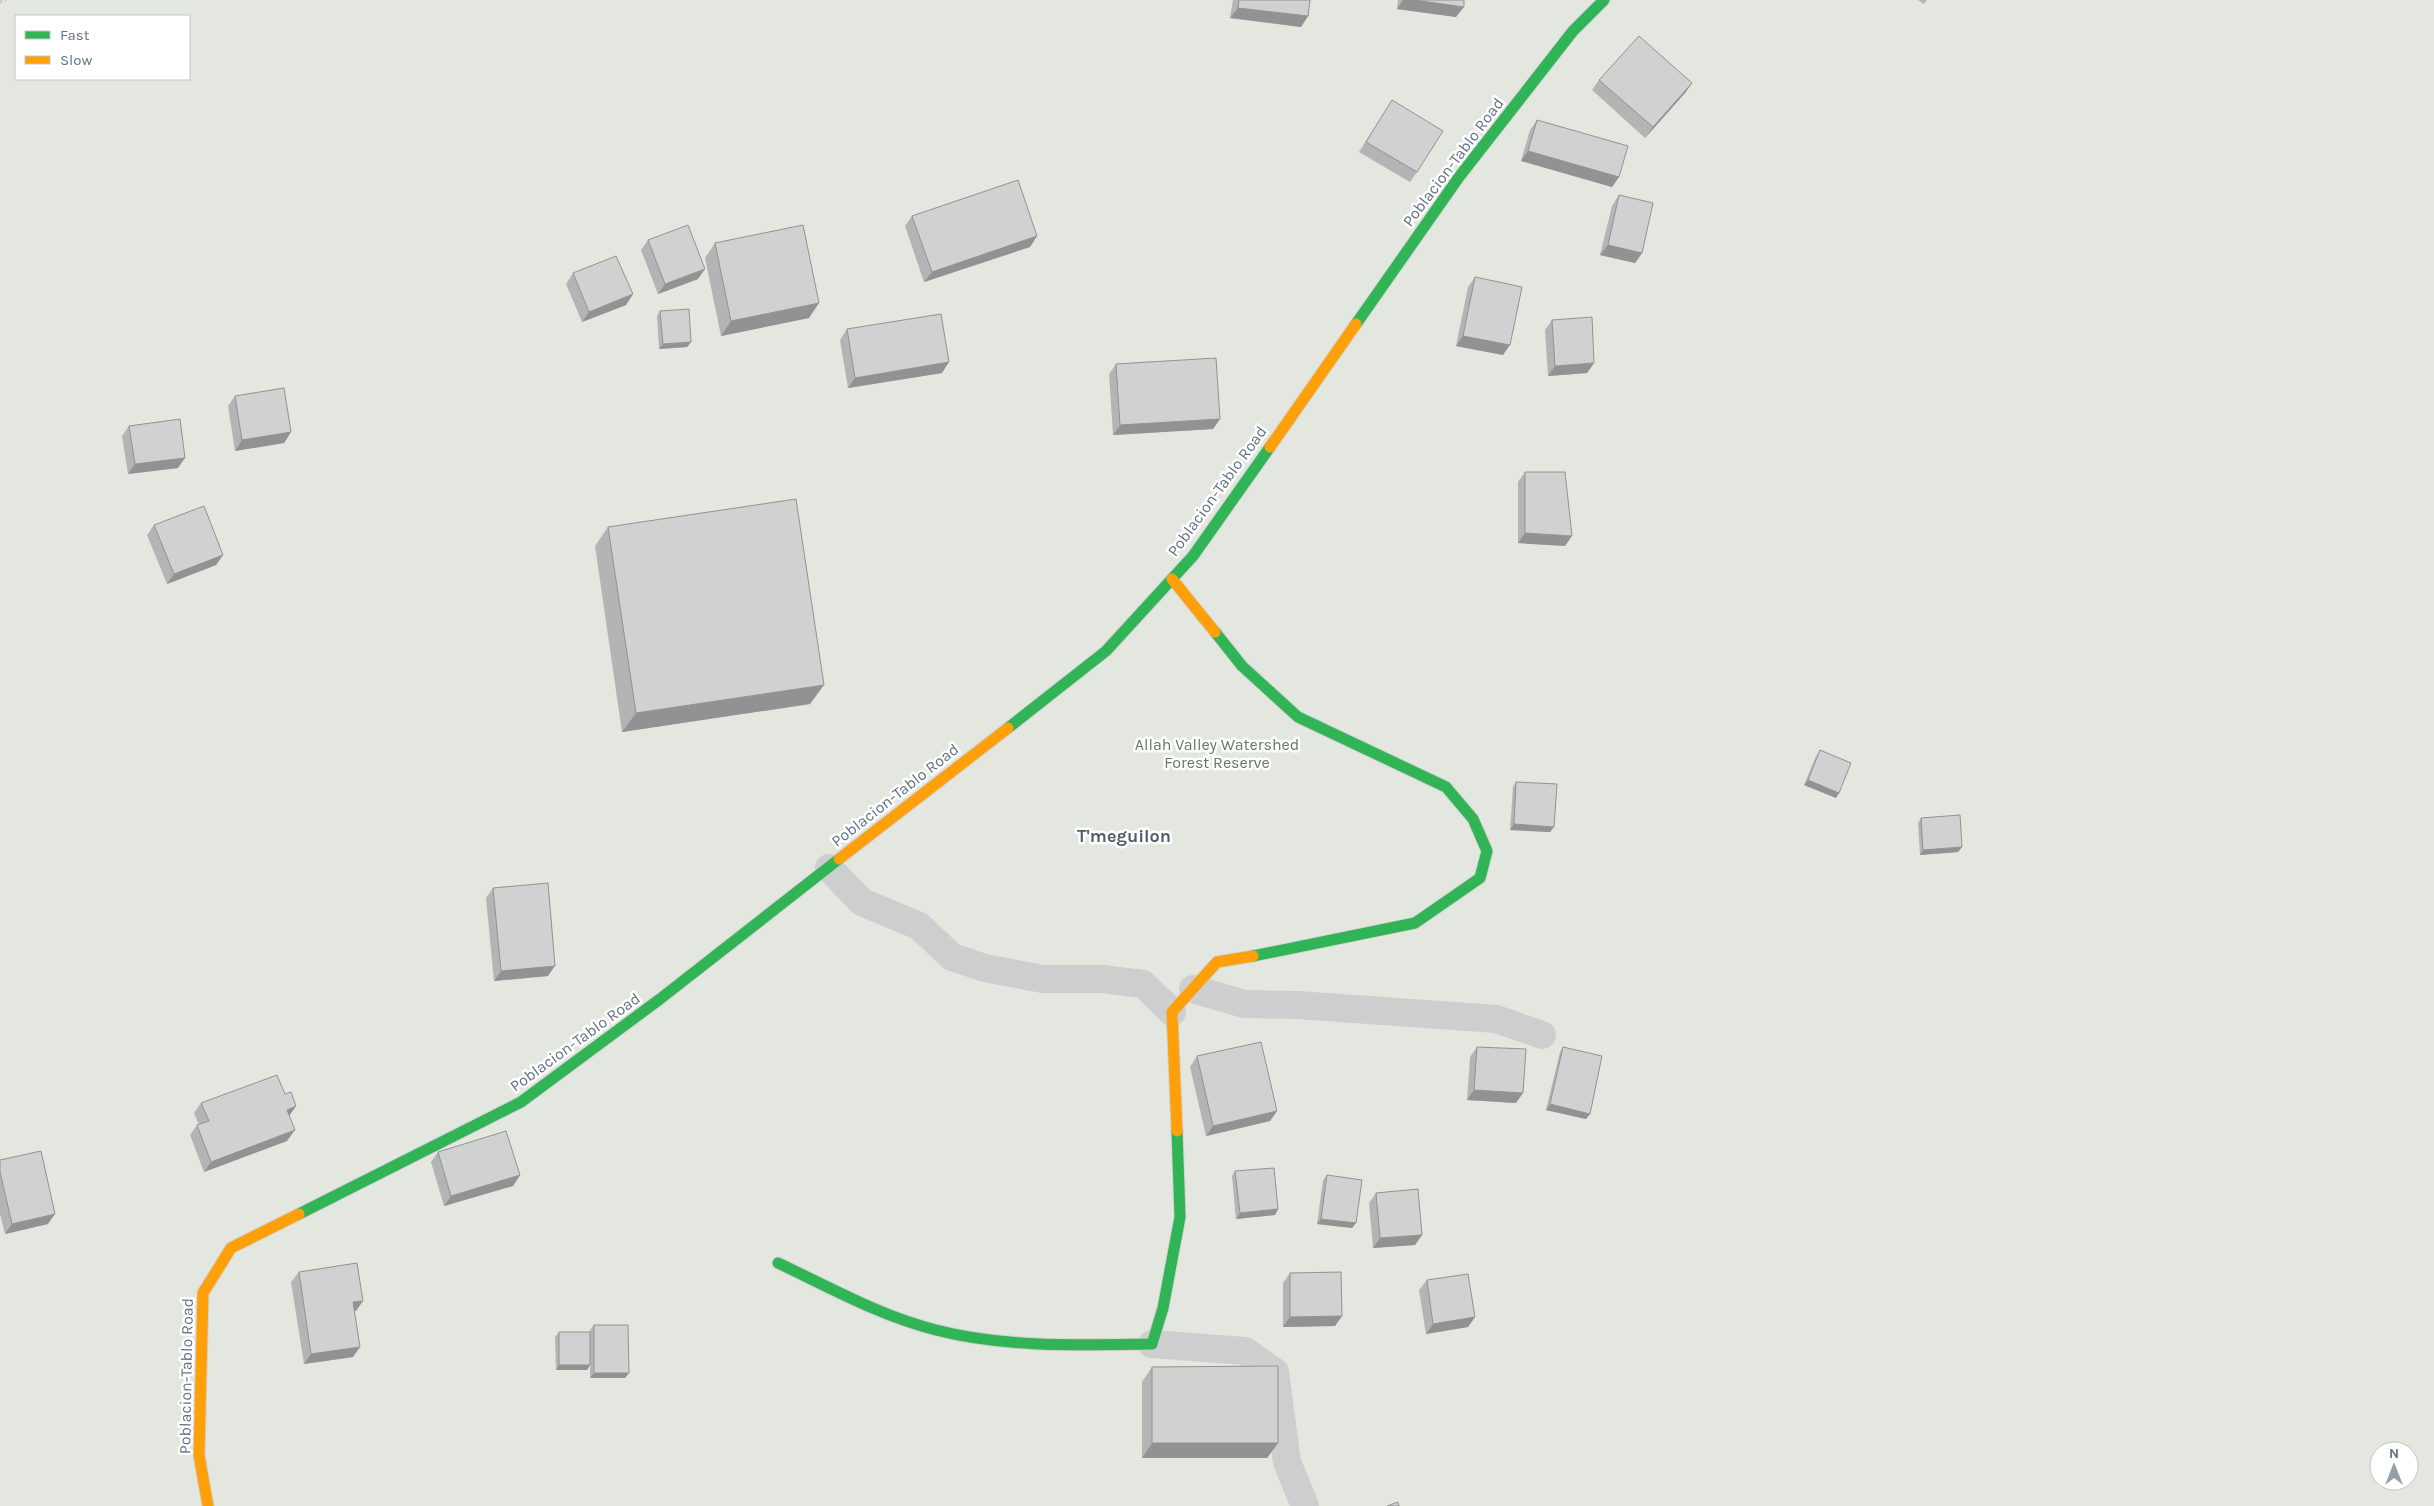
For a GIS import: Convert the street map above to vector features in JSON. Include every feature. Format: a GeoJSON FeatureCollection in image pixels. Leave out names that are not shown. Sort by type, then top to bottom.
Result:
{"type":"FeatureCollection","features":[{"type":"Feature","properties":{"kind":"street","name":"Poblacion-Tablo Road"},"geometry":{"type":"LineString","coordinates":[[208,1506],[199,1455],[203,1293],[231,1248],[521,1102],[660,999],[1106,651],[1199,548],[1459,177],[1573,31],[1604,0]]}},
{"type":"Feature","properties":{"kind":"street"},"geometry":{"type":"LineString","coordinates":[[1172,579],[1242,666],[1298,717],[1446,787],[1473,819],[1487,851],[1480,878],[1416,923],[1217,962],[1172,1012]]}},
{"type":"Feature","properties":{"kind":"street"},"geometry":{"type":"LineString","coordinates":[[829,868],[862,902],[918,926],[952,957],[985,968],[1043,980],[1102,980],[1143,984],[1172,1012],[1180,1216],[1163,1308],[1152,1344]]}},
{"type":"Feature","properties":{"kind":"street"},"geometry":{"type":"LineString","coordinates":[[1193,989],[1244,1004],[1298,1005],[1496,1019],[1542,1035]]}},
{"type":"Feature","properties":{"kind":"street"},"geometry":{"type":"LineString","coordinates":[[778,1263],[886,1313],[936,1330],[1034,1345],[1152,1344],[1245,1351],[1275,1372],[1287,1462],[1305,1506]]}},
{"type":"Feature","properties":{"kind":"path"},"geometry":{"type":"LineString","coordinates":[[0,2],[6,0]]}},
{"type":"Feature","properties":{"kind":"green space","name":"Allah Valley Watershed Forest Reserve"},"geometry":{"type":"Polygon","coordinates":[[[0,0],[2434,0],[2434,1506],[0,1506],[0,0]]]}},
{"type":"Feature","properties":{"kind":"building"},"geometry":{"type":"Polygon","coordinates":[[[1239,0],[1310,0],[1308,16],[1238,8],[1239,0]]]}},
{"type":"Feature","properties":{"kind":"building"},"geometry":{"type":"Polygon","coordinates":[[[1414,0],[1464,0],[1464,7],[1414,0]]]}},
{"type":"Feature","properties":{"kind":"building"},"geometry":{"type":"Polygon","coordinates":[[[1639,36],[1692,83],[1653,127],[1599,80],[1639,36]]]}},
{"type":"Feature","properties":{"kind":"building"},"geometry":{"type":"Polygon","coordinates":[[[1392,100],[1443,131],[1417,172],[1366,142],[1392,100]]]}},
{"type":"Feature","properties":{"kind":"building"},"geometry":{"type":"Polygon","coordinates":[[[1537,120],[1628,146],[1619,177],[1528,151],[1537,120]]]}},
{"type":"Feature","properties":{"kind":"building"},"geometry":{"type":"Polygon","coordinates":[[[1018,180],[1037,236],[932,272],[912,216],[1018,180]]]}},
{"type":"Feature","properties":{"kind":"building"},"geometry":{"type":"Polygon","coordinates":[[[1619,195],[1653,203],[1642,253],[1608,245],[1619,195]]]}},
{"type":"Feature","properties":{"kind":"building"},"geometry":{"type":"Polygon","coordinates":[[[688,225],[705,269],[665,284],[648,240],[688,225]]]}},
{"type":"Feature","properties":{"kind":"building"},"geometry":{"type":"Polygon","coordinates":[[[803,225],[819,303],[731,321],[715,243],[803,225]]]}},
{"type":"Feature","properties":{"kind":"building"},"geometry":{"type":"Polygon","coordinates":[[[616,256],[633,294],[589,312],[573,273],[616,256]]]}},
{"type":"Feature","properties":{"kind":"building"},"geometry":{"type":"Polygon","coordinates":[[[1475,277],[1522,287],[1510,345],[1463,336],[1475,277]]]}},
{"type":"Feature","properties":{"kind":"building"},"geometry":{"type":"Polygon","coordinates":[[[689,309],[691,342],[663,344],[660,311],[689,309]]]}},
{"type":"Feature","properties":{"kind":"building"},"geometry":{"type":"Polygon","coordinates":[[[941,314],[949,362],[855,378],[847,329],[941,314]]]}},
{"type":"Feature","properties":{"kind":"building"},"geometry":{"type":"Polygon","coordinates":[[[1592,317],[1594,363],[1555,366],[1552,320],[1592,317]]]}},
{"type":"Feature","properties":{"kind":"building"},"geometry":{"type":"Polygon","coordinates":[[[1216,358],[1220,419],[1120,425],[1116,364],[1216,358]]]}},
{"type":"Feature","properties":{"kind":"building"},"geometry":{"type":"Polygon","coordinates":[[[284,388],[291,432],[242,440],[235,396],[284,388]]]}},
{"type":"Feature","properties":{"kind":"building"},"geometry":{"type":"Polygon","coordinates":[[[180,419],[185,458],[135,464],[129,426],[180,419]]]}},
{"type":"Feature","properties":{"kind":"building"},"geometry":{"type":"Polygon","coordinates":[[[1525,472],[1565,472],[1572,536],[1525,533],[1525,472]]]}},
{"type":"Feature","properties":{"kind":"building"},"geometry":{"type":"Polygon","coordinates":[[[796,499],[824,685],[636,713],[608,527],[796,499]]]}},
{"type":"Feature","properties":{"kind":"building"},"geometry":{"type":"Polygon","coordinates":[[[204,506],[223,555],[174,574],[154,525],[204,506]]]}},
{"type":"Feature","properties":{"kind":"building"},"geometry":{"type":"Polygon","coordinates":[[[1820,750],[1851,763],[1839,793],[1808,780],[1820,750]]]}},
{"type":"Feature","properties":{"kind":"building"},"geometry":{"type":"Polygon","coordinates":[[[1516,782],[1557,784],[1554,827],[1514,824],[1516,782]]]}},
{"type":"Feature","properties":{"kind":"building"},"geometry":{"type":"Polygon","coordinates":[[[1960,815],[1962,847],[1923,850],[1921,818],[1960,815]]]}},
{"type":"Feature","properties":{"kind":"building"},"geometry":{"type":"Polygon","coordinates":[[[548,883],[555,966],[501,971],[493,888],[548,883]]]}},
{"type":"Feature","properties":{"kind":"building"},"geometry":{"type":"Polygon","coordinates":[[[1261,1042],[1277,1111],[1213,1126],[1197,1056],[1261,1042]]]}},
{"type":"Feature","properties":{"kind":"building"},"geometry":{"type":"Polygon","coordinates":[[[1477,1047],[1526,1049],[1523,1093],[1474,1090],[1477,1047]]]}},
{"type":"Feature","properties":{"kind":"building"},"geometry":{"type":"Polygon","coordinates":[[[1563,1047],[1602,1056],[1590,1114],[1550,1104],[1563,1047]]]}},
{"type":"Feature","properties":{"kind":"building"},"geometry":{"type":"Polygon","coordinates":[[[277,1075],[285,1094],[291,1092],[296,1106],[287,1110],[295,1130],[211,1162],[197,1125],[209,1121],[201,1103],[277,1075]]]}},
{"type":"Feature","properties":{"kind":"building"},"geometry":{"type":"Polygon","coordinates":[[[506,1131],[520,1175],[451,1196],[438,1152],[506,1131]]]}},
{"type":"Feature","properties":{"kind":"building"},"geometry":{"type":"Polygon","coordinates":[[[41,1151],[55,1214],[12,1224],[0,1172],[0,1160],[41,1151]]]}},
{"type":"Feature","properties":{"kind":"building"},"geometry":{"type":"Polygon","coordinates":[[[1274,1168],[1278,1209],[1240,1213],[1235,1171],[1274,1168]]]}},
{"type":"Feature","properties":{"kind":"building"},"geometry":{"type":"Polygon","coordinates":[[[1327,1175],[1362,1180],[1356,1223],[1321,1219],[1327,1175]]]}},
{"type":"Feature","properties":{"kind":"building"},"geometry":{"type":"Polygon","coordinates":[[[1418,1189],[1422,1235],[1380,1238],[1376,1193],[1418,1189]]]}},
{"type":"Feature","properties":{"kind":"building"},"geometry":{"type":"Polygon","coordinates":[[[357,1263],[363,1301],[353,1302],[360,1347],[311,1354],[299,1272],[357,1263]]]}},
{"type":"Feature","properties":{"kind":"building"},"geometry":{"type":"Polygon","coordinates":[[[1341,1272],[1342,1316],[1290,1317],[1290,1273],[1341,1272]]]}},
{"type":"Feature","properties":{"kind":"building"},"geometry":{"type":"Polygon","coordinates":[[[1468,1274],[1475,1317],[1433,1324],[1427,1280],[1468,1274]]]}},
{"type":"Feature","properties":{"kind":"building"},"geometry":{"type":"Polygon","coordinates":[[[594,1325],[628,1325],[629,1373],[594,1373],[594,1325]]]}},
{"type":"Feature","properties":{"kind":"building"},"geometry":{"type":"Polygon","coordinates":[[[559,1332],[590,1332],[590,1365],[559,1365],[559,1332]]]}},
{"type":"Feature","properties":{"kind":"building"},"geometry":{"type":"Polygon","coordinates":[[[1278,1366],[1278,1443],[1152,1443],[1152,1367],[1278,1366]]]}},
{"type":"Feature","properties":{"kind":"building"},"geometry":{"type":"Polygon","coordinates":[[[1398,1502],[1399,1506],[1387,1506],[1398,1502]]]}},
{"type":"Feature","properties":{"kind":"traffic: fast"},"geometry":{"type":"LineString","coordinates":[[1356,324],[1459,177],[1573,31],[1604,0]]}},
{"type":"Feature","properties":{"kind":"traffic: fast"},"geometry":{"type":"LineString","coordinates":[[1008,728],[1106,651],[1193,556],[1270,447]]}},
{"type":"Feature","properties":{"kind":"traffic: fast"},"geometry":{"type":"LineString","coordinates":[[1215,632],[1242,666],[1298,717],[1446,787],[1473,819],[1487,851],[1480,878],[1415,923],[1253,956]]}},
{"type":"Feature","properties":{"kind":"traffic: fast"},"geometry":{"type":"LineString","coordinates":[[299,1214],[521,1102],[660,999],[839,859]]}},
{"type":"Feature","properties":{"kind":"traffic: fast"},"geometry":{"type":"LineString","coordinates":[[778,1263],[895,1317],[962,1336],[1016,1343],[1152,1344],[1163,1308],[1180,1217],[1177,1131]]}},
{"type":"Feature","properties":{"kind":"traffic: slow"},"geometry":{"type":"LineString","coordinates":[[1270,447],[1356,324]]}},
{"type":"Feature","properties":{"kind":"traffic: slow"},"geometry":{"type":"LineString","coordinates":[[1172,579],[1215,632]]}},
{"type":"Feature","properties":{"kind":"traffic: slow"},"geometry":{"type":"LineString","coordinates":[[839,859],[1008,728]]}},
{"type":"Feature","properties":{"kind":"traffic: slow"},"geometry":{"type":"LineString","coordinates":[[1177,1131],[1172,1012],[1217,962],[1253,956]]}},
{"type":"Feature","properties":{"kind":"traffic: slow"},"geometry":{"type":"LineString","coordinates":[[208,1506],[199,1455],[203,1293],[231,1248],[299,1214]]}},
{"type":"Feature","properties":{"kind":"district","name":"T'meguilon"},"geometry":{"type":"Point","coordinates":[1124,836]}}]}
